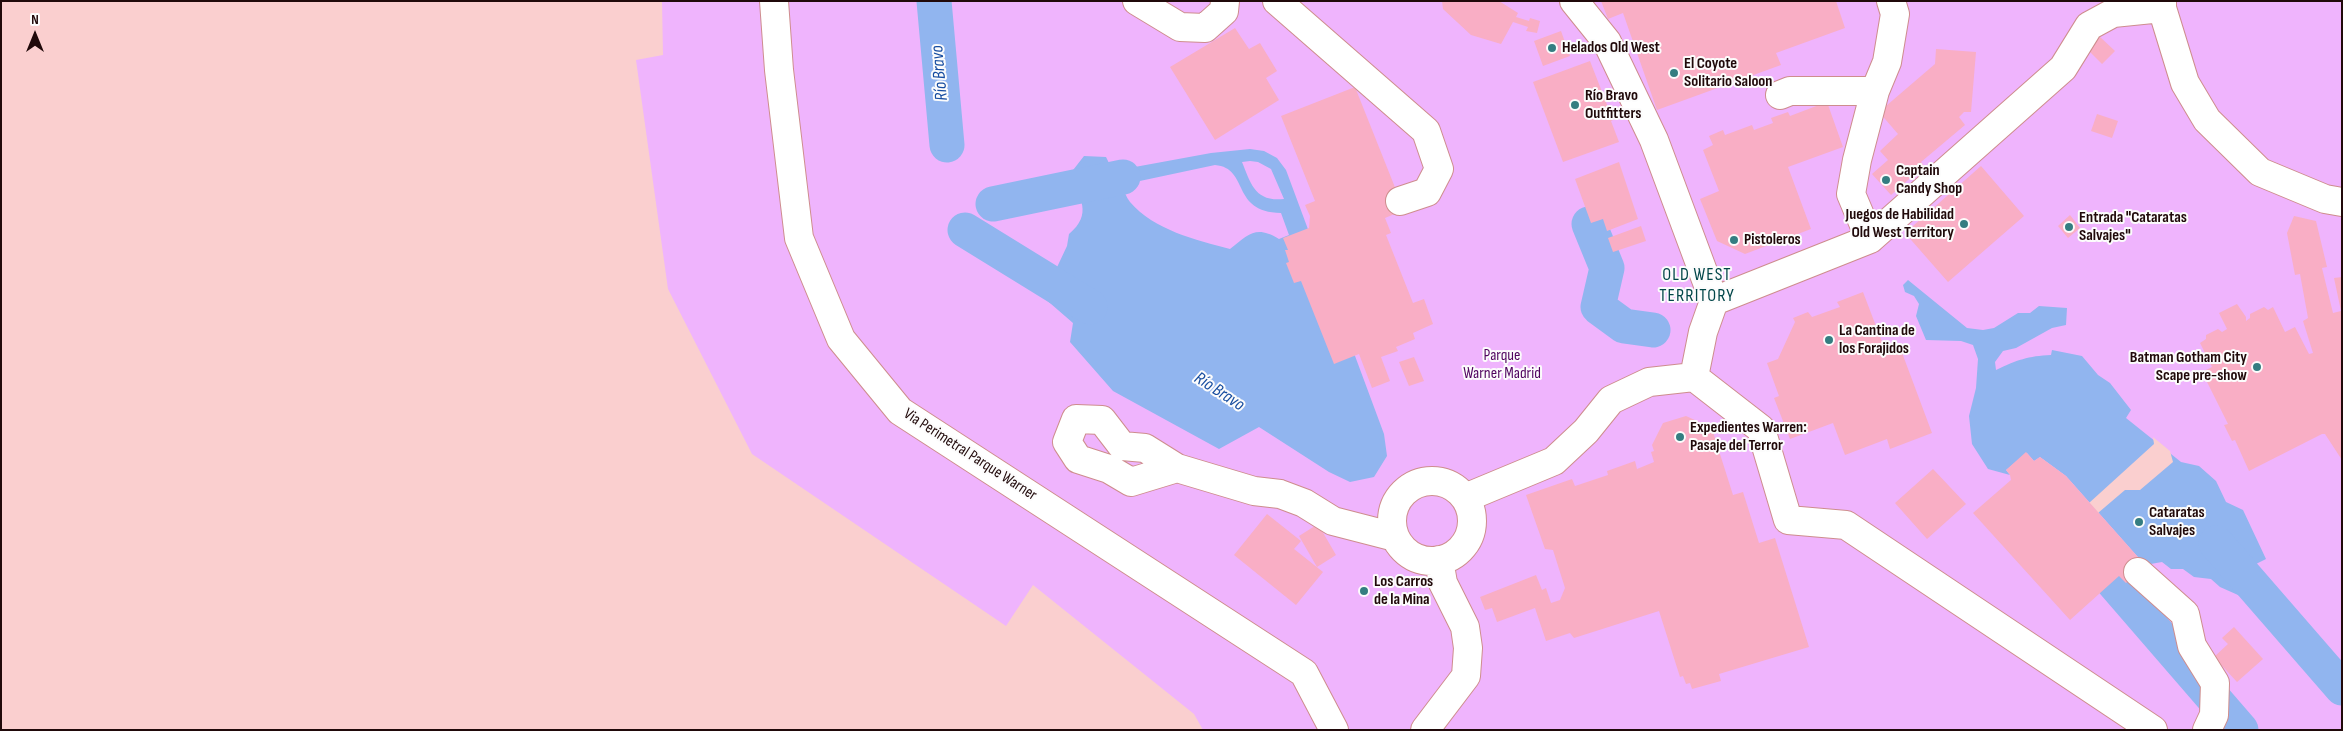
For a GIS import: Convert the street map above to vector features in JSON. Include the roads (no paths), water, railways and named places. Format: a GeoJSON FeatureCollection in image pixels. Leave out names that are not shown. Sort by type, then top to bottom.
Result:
{"type":"FeatureCollection","features":[{"type":"Feature","properties":{"kind":"street","name":"Via Perimetral Parque Warner"},"geometry":{"type":"LineString","coordinates":[[774,1],[779,70],[799,238],[841,340],[900,411],[1304,673],[1334,730]]}},
{"type":"Feature","properties":{"kind":"street"},"geometry":{"type":"LineString","coordinates":[[1137,1],[1180,27],[1205,28],[1224,11],[1225,1]]}},
{"type":"Feature","properties":{"kind":"street"},"geometry":{"type":"LineString","coordinates":[[1276,1],[1426,131],[1438,169],[1427,192],[1400,201]]}},
{"type":"Feature","properties":{"kind":"street"},"geometry":{"type":"LineString","coordinates":[[1574,1],[1607,42],[1654,140],[1714,301],[1703,332],[1694,377]]}},
{"type":"Feature","properties":{"kind":"street"},"geometry":{"type":"LineString","coordinates":[[1870,239],[1851,194],[1857,160],[1875,91],[1887,62],[1895,14],[1891,1]]}},
{"type":"Feature","properties":{"kind":"street"},"geometry":{"type":"LineString","coordinates":[[1714,301],[1870,239],[2063,68],[2090,26],[2113,13],[2162,4],[2185,83],[2207,120],[2260,172],[2325,199],[2342,202]]}},
{"type":"Feature","properties":{"kind":"street"},"geometry":{"type":"LineString","coordinates":[[1780,95],[1790,91],[1875,91]]}},
{"type":"Feature","properties":{"kind":"street"},"geometry":{"type":"LineString","coordinates":[[1464,498],[1554,461],[1586,431],[1611,400],[1649,382],[1694,377],[1761,429],[1788,520],[1846,525],[2153,730]]}},
{"type":"Feature","properties":{"kind":"street"},"geometry":{"type":"LineString","coordinates":[[1192,468],[1131,482],[1120,447],[1146,448],[1192,468],[1254,491],[1280,494],[1290,489],[1304,503],[1333,521],[1395,537]]}},
{"type":"Feature","properties":{"kind":"street"},"geometry":{"type":"LineString","coordinates":[[1431,481],[1444,483],[1456,489],[1464,498],[1470,510],[1472,523],[1462,548],[1451,555],[1438,560],[1425,560],[1413,556],[1403,548],[1395,537],[1392,524],[1393,511],[1398,500],[1406,490],[1418,484],[1431,481]]}},
{"type":"Feature","properties":{"kind":"street"},"geometry":{"type":"LineString","coordinates":[[1429,724],[1466,676],[1468,648],[1465,627],[1443,583],[1438,560]]}},
{"type":"Feature","properties":{"kind":"street"},"geometry":{"type":"LineString","coordinates":[[2149,574],[2185,614],[2192,646],[2215,683],[2214,715],[2207,730]]}},
{"type":"Feature","properties":{"kind":"water"},"geometry":{"type":"Polygon","coordinates":[[[1250,149],[1264,151],[1277,158],[1286,170],[1384,434],[1387,456],[1374,477],[1350,482],[1329,472],[1259,427],[1219,449],[1113,391],[1070,342],[1073,323],[1043,297],[1067,246],[1069,234],[1081,220],[1082,206],[1070,174],[1084,156],[1106,157],[1113,171],[1211,153],[1250,149]],[[1242,162],[1256,190],[1266,198],[1284,199],[1271,169],[1258,162],[1242,162]],[[1215,165],[1121,185],[1130,202],[1151,220],[1176,233],[1203,242],[1230,249],[1253,233],[1264,233],[1279,239],[1289,235],[1281,213],[1265,211],[1254,206],[1233,174],[1226,168],[1215,165]]]}},
{"type":"Feature","properties":{"kind":"water"},"geometry":{"type":"Polygon","coordinates":[[[1908,280],[1967,328],[1983,330],[1994,328],[2018,313],[2030,313],[2039,306],[2067,308],[2066,325],[2052,328],[2016,348],[2003,351],[1995,362],[1996,370],[2023,359],[2051,355],[2052,350],[2082,356],[2098,375],[2110,383],[2131,410],[2126,418],[2181,462],[2199,466],[2216,481],[2226,502],[2243,510],[2266,559],[2256,564],[2252,577],[2242,584],[2250,593],[2247,599],[2220,587],[2211,579],[2194,577],[2183,569],[2171,569],[2162,562],[2145,565],[2066,476],[2040,457],[2034,461],[2027,453],[2006,470],[2010,475],[1988,469],[1972,444],[1969,416],[1976,388],[1978,359],[1973,345],[1961,341],[1926,340],[1916,316],[1919,304],[1914,296],[1905,292],[1903,285],[1908,280]]]}},
{"type":"Feature","properties":{"kind":"waterway","name":"Río Bravo"},"geometry":{"type":"LineString","coordinates":[[934,1],[947,145]]}},
{"type":"Feature","properties":{"kind":"waterway","name":"Río Bravo"},"geometry":{"type":"LineString","coordinates":[[993,204],[1123,177]]}},
{"type":"Feature","properties":{"kind":"waterway"},"geometry":{"type":"LineString","coordinates":[[1589,224],[1607,268],[1598,307],[1624,326],[1653,330]]}},
{"type":"Feature","properties":{"kind":"waterway","name":"Río Bravo"},"geometry":{"type":"LineString","coordinates":[[965,230],[1090,307]]}},
{"type":"Feature","properties":{"kind":"waterway","name":"Cataratas Salvajes"},"geometry":{"type":"LineString","coordinates":[[2216,543],[2342,688]]}},
{"type":"Feature","properties":{"kind":"waterway","name":"Cataratas Salvajes"},"geometry":{"type":"LineString","coordinates":[[2081,545],[2241,730]]}},
{"type":"Feature","properties":{"kind":"place","name":"Helados Old West"},"geometry":{"type":"Point","coordinates":[1552,48]}},
{"type":"Feature","properties":{"kind":"place","name":"El Coyote Solitario Saloon"},"geometry":{"type":"Point","coordinates":[1674,73]}},
{"type":"Feature","properties":{"kind":"place","name":"Río Bravo Outfitters"},"geometry":{"type":"Point","coordinates":[1575,105]}},
{"type":"Feature","properties":{"kind":"place","name":"Captain Candy Shop"},"geometry":{"type":"Point","coordinates":[1886,180]}},
{"type":"Feature","properties":{"kind":"place","name":"Juegos de Habilidad Old West Territory"},"geometry":{"type":"Point","coordinates":[1964,224]}},
{"type":"Feature","properties":{"kind":"place","name":"Entrada \"Cataratas Salvajes\""},"geometry":{"type":"Point","coordinates":[2069,227]}},
{"type":"Feature","properties":{"kind":"place","name":"Pistoleros"},"geometry":{"type":"Point","coordinates":[1734,240]}},
{"type":"Feature","properties":{"kind":"place","name":"La Cantina de los Forajidos"},"geometry":{"type":"Point","coordinates":[1829,340]}},
{"type":"Feature","properties":{"kind":"place","name":"Batman Gotham City Scape pre-show"},"geometry":{"type":"Point","coordinates":[2257,367]}},
{"type":"Feature","properties":{"kind":"place","name":"Expedientes Warren: Pasaje del Terror"},"geometry":{"type":"Point","coordinates":[1680,437]}},
{"type":"Feature","properties":{"kind":"place","name":"Cataratas Salvajes"},"geometry":{"type":"Point","coordinates":[2139,522]}},
{"type":"Feature","properties":{"kind":"place","name":"Los Carros de la Mina"},"geometry":{"type":"Point","coordinates":[1364,591]}},
{"type":"Feature","properties":{"kind":"district","name":"OLD WEST TERRITORY"},"geometry":{"type":"Point","coordinates":[1697,285]}},
{"type":"Feature","properties":{"kind":"park label","name":"Parque Warner Madrid"},"geometry":{"type":"Point","coordinates":[1502,365]}}]}
